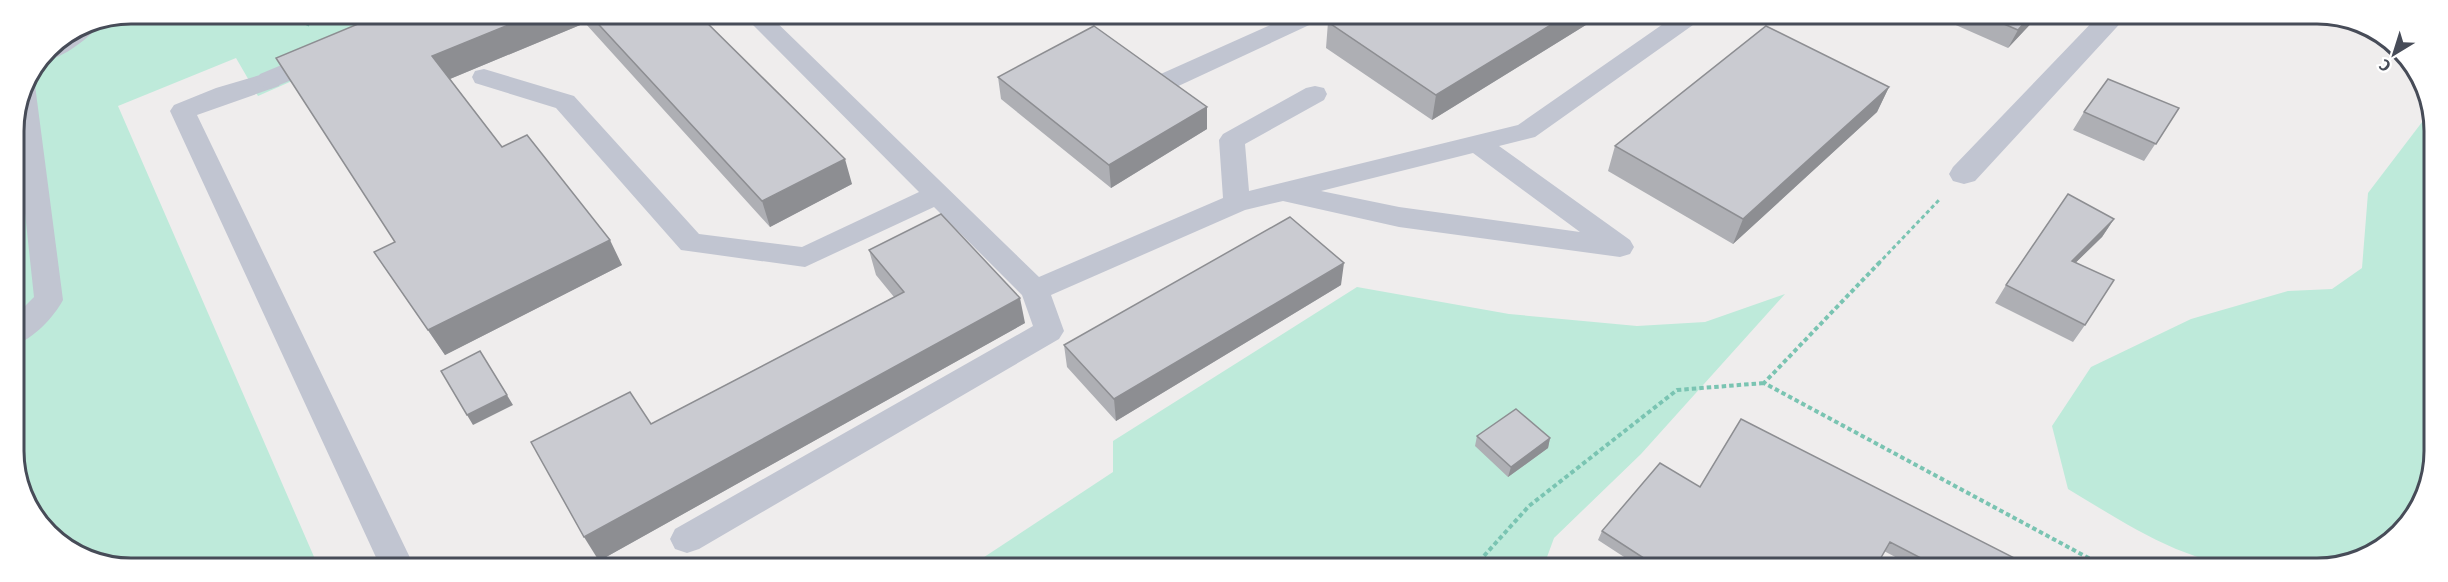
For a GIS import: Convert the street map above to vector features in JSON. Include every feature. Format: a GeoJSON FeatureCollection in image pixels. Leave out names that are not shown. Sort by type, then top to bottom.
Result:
{"type":"FeatureCollection","features":[{"type":"Feature","properties":{"kind":"street"},"geometry":{"type":"LineString","coordinates":[[1964,174],[2105,24]]}},
{"type":"Feature","properties":{"kind":"street"},"geometry":{"type":"LineString","coordinates":[[270,80],[349,45]]}},
{"type":"Feature","properties":{"kind":"lane"},"geometry":{"type":"LineString","coordinates":[[687,539],[1049,331],[1035,290],[764,24]]}},
{"type":"Feature","properties":{"kind":"lane"},"geometry":{"type":"LineString","coordinates":[[1163,83],[1292,24]]}},
{"type":"Feature","properties":{"kind":"lane"},"geometry":{"type":"LineString","coordinates":[[1035,290],[1237,203],[1526,131],[1679,24]]}},
{"type":"Feature","properties":{"kind":"lane"},"geometry":{"type":"LineString","coordinates":[[484,77],[565,102],[691,243],[805,257],[938,195]]}},
{"type":"Feature","properties":{"kind":"lane"},"geometry":{"type":"LineString","coordinates":[[270,80],[225,94],[183,111],[393,558]]}},
{"type":"Feature","properties":{"kind":"lane"},"geometry":{"type":"LineString","coordinates":[[1237,203],[1232,140],[1315,94]]}},
{"type":"Feature","properties":{"kind":"lane"},"geometry":{"type":"LineString","coordinates":[[24,325],[49,300],[26,111]]}},
{"type":"Feature","properties":{"kind":"lane"},"geometry":{"type":"LineString","coordinates":[[1283,192],[1399,217],[1620,247],[1478,144]]}},
{"type":"Feature","properties":{"kind":"path"},"geometry":{"type":"LineString","coordinates":[[1764,383],[1964,174]]}},
{"type":"Feature","properties":{"kind":"path"},"geometry":{"type":"LineString","coordinates":[[1482,558],[1528,506],[1677,390],[1764,383],[2088,558]]}},
{"type":"Feature","properties":{"kind":"green space"},"geometry":{"type":"Polygon","coordinates":[[[131,24],[421,24],[258,96],[236,58],[118,106],[315,558],[124,558],[110,556],[77,544],[55,527],[42,511],[30,486],[24,451],[25,117],[38,77],[55,55],[84,35],[110,26],[131,24]]]}},
{"type":"Feature","properties":{"kind":"green space"},"geometry":{"type":"Polygon","coordinates":[[[2423,120],[2424,458],[2418,486],[2410,505],[2388,531],[2358,550],[2338,556],[2203,558],[2160,542],[2068,489],[2052,426],[2091,367],[2191,319],[2288,291],[2332,289],[2362,268],[2368,193],[2423,120]]]}},
{"type":"Feature","properties":{"kind":"green space"},"geometry":{"type":"Polygon","coordinates":[[[1357,287],[1509,314],[1637,326],[1705,322],[1785,294],[1641,454],[1554,538],[1547,558],[983,558],[1113,472],[1113,441],[1357,287]]]}},
{"type":"Feature","properties":{"kind":"building"},"geometry":{"type":"Polygon","coordinates":[[[358,24],[510,24],[432,56],[502,147],[527,135],[610,240],[428,330],[374,252],[395,242],[276,58],[358,24]]]}},
{"type":"Feature","properties":{"kind":"building"},"geometry":{"type":"Polygon","coordinates":[[[598,24],[708,24],[845,159],[762,201],[598,24]]]}},
{"type":"Feature","properties":{"kind":"building"},"geometry":{"type":"Polygon","coordinates":[[[1331,24],[1552,24],[1436,95],[1331,24]]]}},
{"type":"Feature","properties":{"kind":"building"},"geometry":{"type":"Polygon","coordinates":[[[2004,24],[2023,24],[2018,30],[2004,24]]]}},
{"type":"Feature","properties":{"kind":"building"},"geometry":{"type":"Polygon","coordinates":[[[1094,26],[1207,107],[1109,165],[998,77],[1094,26]]]}},
{"type":"Feature","properties":{"kind":"building"},"geometry":{"type":"Polygon","coordinates":[[[1766,26],[1889,87],[1743,219],[1615,146],[1766,26]]]}},
{"type":"Feature","properties":{"kind":"building"},"geometry":{"type":"Polygon","coordinates":[[[2108,79],[2179,108],[2156,144],[2084,112],[2108,79]]]}},
{"type":"Feature","properties":{"kind":"building"},"geometry":{"type":"Polygon","coordinates":[[[2068,194],[2114,219],[2072,261],[2114,280],[2085,325],[2006,285],[2068,194]]]}},
{"type":"Feature","properties":{"kind":"building"},"geometry":{"type":"Polygon","coordinates":[[[941,214],[1020,298],[584,537],[531,442],[630,392],[651,424],[904,292],[869,250],[941,214]]]}},
{"type":"Feature","properties":{"kind":"building"},"geometry":{"type":"Polygon","coordinates":[[[1290,217],[1344,263],[1114,399],[1064,345],[1290,217]]]}},
{"type":"Feature","properties":{"kind":"building"},"geometry":{"type":"Polygon","coordinates":[[[480,351],[507,395],[467,415],[441,371],[480,351]]]}},
{"type":"Feature","properties":{"kind":"building"},"geometry":{"type":"Polygon","coordinates":[[[1516,409],[1550,438],[1511,467],[1477,436],[1516,409]]]}},
{"type":"Feature","properties":{"kind":"building"},"geometry":{"type":"Polygon","coordinates":[[[1741,419],[2014,558],[1921,558],[1890,542],[1881,558],[1644,558],[1602,531],[1660,463],[1700,487],[1741,419]]]}}]}
